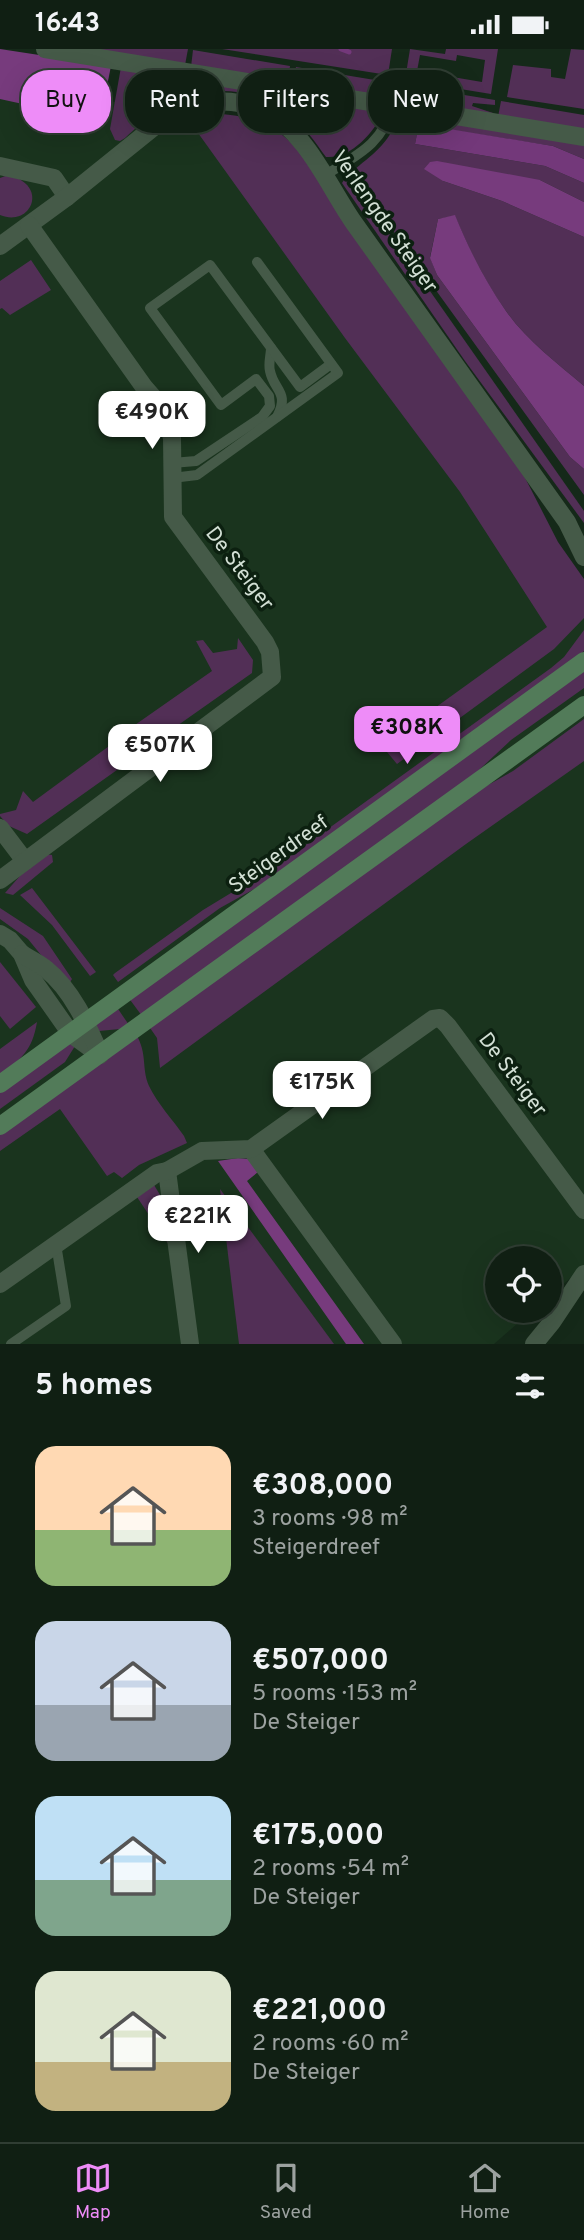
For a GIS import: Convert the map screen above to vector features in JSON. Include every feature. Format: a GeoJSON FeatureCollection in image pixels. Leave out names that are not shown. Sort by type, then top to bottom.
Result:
{"type":"FeatureCollection","features":[{"type":"Feature","properties":{"kind":"main road","name":"Steigerdreef"},"geometry":{"type":"LineString","coordinates":[[0,1084],[584,661]]}},
{"type":"Feature","properties":{"kind":"main road"},"geometry":{"type":"LineString","coordinates":[[0,1126],[584,705]]}},
{"type":"Feature","properties":{"kind":"street"},"geometry":{"type":"LineString","coordinates":[[45,49],[368,102]]}},
{"type":"Feature","properties":{"kind":"street","name":"Verlengde Steiger"},"geometry":{"type":"LineString","coordinates":[[67,197],[165,118],[181,109],[201,103],[225,101],[246,104],[268,112],[296,134],[567,522],[584,557]]}},
{"type":"Feature","properties":{"kind":"street"},"geometry":{"type":"LineString","coordinates":[[463,117],[584,137]]}},
{"type":"Feature","properties":{"kind":"street"},"geometry":{"type":"LineString","coordinates":[[0,166],[54,178],[67,197],[1,243]]}},
{"type":"Feature","properties":{"kind":"street","name":"De Steiger"},"geometry":{"type":"LineString","coordinates":[[0,880],[272,677],[270,652],[265,642],[173,517],[172,438],[169,424],[158,403],[29,225]]}},
{"type":"Feature","properties":{"kind":"street","name":"Verlengde Steiger"},"geometry":{"type":"LineString","coordinates":[[567,522],[584,537]]}},
{"type":"Feature","properties":{"kind":"street"},"geometry":{"type":"LineString","coordinates":[[128,739],[150,768]]}},
{"type":"Feature","properties":{"kind":"street"},"geometry":{"type":"LineString","coordinates":[[0,828],[25,861]]}},
{"type":"Feature","properties":{"kind":"street"},"geometry":{"type":"LineString","coordinates":[[0,934],[10,940],[22,954],[37,986],[71,1034],[100,1055]]}},
{"type":"Feature","properties":{"kind":"street"},"geometry":{"type":"LineString","coordinates":[[22,954],[46,968],[69,995],[87,1023],[100,1055]]}},
{"type":"Feature","properties":{"kind":"street","name":"De Steiger"},"geometry":{"type":"LineString","coordinates":[[251,1149],[393,1046],[433,1019],[440,1018],[584,1210]]}},
{"type":"Feature","properties":{"kind":"street"},"geometry":{"type":"LineString","coordinates":[[0,1285],[157,1173],[167,1171],[202,1151],[251,1149],[393,1344]]}},
{"type":"Feature","properties":{"kind":"street"},"geometry":{"type":"LineString","coordinates":[[167,1171],[190,1344]]}},
{"type":"Feature","properties":{"kind":"street"},"geometry":{"type":"LineString","coordinates":[[534,1344],[584,1274]]}},
{"type":"Feature","properties":{"kind":"lane"},"geometry":{"type":"LineString","coordinates":[[324,176],[358,154],[382,133]]}},
{"type":"Feature","properties":{"kind":"lane"},"geometry":{"type":"LineString","coordinates":[[172,470],[197,475],[338,373],[257,262]]}},
{"type":"Feature","properties":{"kind":"lane"},"geometry":{"type":"LineString","coordinates":[[172,470],[196,461],[262,417],[271,401],[256,379],[221,405],[150,309],[210,265],[300,387],[331,364]]}},
{"type":"Feature","properties":{"kind":"lane"},"geometry":{"type":"LineString","coordinates":[[271,348],[270,370],[283,400],[277,418]]}},
{"type":"Feature","properties":{"kind":"lane"},"geometry":{"type":"LineString","coordinates":[[11,1344],[66,1306],[56,1244]]}},
{"type":"Feature","properties":{"kind":"shaded area"},"geometry":{"type":"Polygon","coordinates":[[[0,49],[111,66],[110,70],[21,70],[21,104],[0,99],[0,49]]]}},
{"type":"Feature","properties":{"kind":"shaded area"},"geometry":{"type":"Polygon","coordinates":[[[88,49],[188,49],[185,65],[88,49]]]}},
{"type":"Feature","properties":{"kind":"shaded area"},"geometry":{"type":"Polygon","coordinates":[[[222,49],[392,49],[389,70],[368,72],[222,49]]]}},
{"type":"Feature","properties":{"kind":"shaded area"},"geometry":{"type":"Polygon","coordinates":[[[410,49],[445,54],[446,49],[498,49],[491,94],[463,89],[463,79],[482,82],[485,60],[457,55],[456,61],[420,55],[417,70],[407,70],[410,49]]]}},
{"type":"Feature","properties":{"kind":"shaded area"},"geometry":{"type":"Polygon","coordinates":[[[571,49],[584,50],[584,109],[507,97],[513,65],[551,69],[551,77],[565,79],[571,49]]]}},
{"type":"Feature","properties":{"kind":"shaded area"},"geometry":{"type":"Polygon","coordinates":[[[193,50],[290,66],[290,70],[238,70],[238,75],[224,72],[224,70],[191,67],[193,50]]]}},
{"type":"Feature","properties":{"kind":"shaded area"},"geometry":{"type":"Polygon","coordinates":[[[121,67],[139,70],[125,70],[125,133],[130,133],[120,141],[115,140],[111,123],[121,67]]]}},
{"type":"Feature","properties":{"kind":"shaded area"},"geometry":{"type":"Polygon","coordinates":[[[354,77],[368,79],[368,96],[354,94],[354,77]]]}},
{"type":"Feature","properties":{"kind":"shaded area"},"geometry":{"type":"Polygon","coordinates":[[[0,78],[21,82],[21,133],[111,133],[111,101],[125,104],[125,133],[224,133],[224,125],[238,128],[238,133],[252,133],[584,607],[584,1266],[562,1285],[562,1246],[485,1246],[485,1323],[518,1323],[494,1344],[0,1344],[0,78]]]}},
{"type":"Feature","properties":{"kind":"shaded area"},"geometry":{"type":"Polygon","coordinates":[[[224,85],[238,87],[238,92],[224,91],[224,85]]]}},
{"type":"Feature","properties":{"kind":"shaded area"},"geometry":{"type":"Polygon","coordinates":[[[463,95],[495,100],[495,105],[473,103],[472,106],[493,113],[493,116],[463,111],[463,95]]]}},
{"type":"Feature","properties":{"kind":"shaded area"},"geometry":{"type":"Polygon","coordinates":[[[501,101],[584,115],[584,132],[498,117],[501,101]]]}},
{"type":"Feature","properties":{"kind":"shaded area"},"geometry":{"type":"Polygon","coordinates":[[[354,107],[368,109],[369,133],[344,154],[326,157],[308,133],[354,133],[354,107]]]}},
{"type":"Feature","properties":{"kind":"shaded area"},"geometry":{"type":"Polygon","coordinates":[[[224,115],[238,116],[238,133],[280,133],[302,153],[520,468],[558,542],[584,579],[584,618],[554,649],[397,764],[382,746],[547,627],[460,492],[345,338],[198,133],[224,133],[224,115]]]}},
{"type":"Feature","properties":{"kind":"shaded area"},"geometry":{"type":"Polygon","coordinates":[[[463,124],[584,143],[584,159],[553,146],[463,132],[463,124]]]}},
{"type":"Feature","properties":{"kind":"shaded area"},"geometry":{"type":"Polygon","coordinates":[[[463,131],[553,146],[584,159],[584,183],[545,166],[415,144],[417,133],[463,131]]]}},
{"type":"Feature","properties":{"kind":"shaded area"},"geometry":{"type":"Polygon","coordinates":[[[390,133],[417,133],[415,144],[545,166],[584,183],[584,202],[540,180],[443,181],[502,201],[584,237],[584,386],[542,351],[498,300],[455,216],[438,219],[430,257],[437,275],[570,457],[584,469],[584,495],[396,235],[355,169],[390,133]]]}},
{"type":"Feature","properties":{"kind":"shaded area"},"geometry":{"type":"Polygon","coordinates":[[[437,161],[540,180],[584,202],[584,237],[502,201],[443,181],[424,169],[430,162],[437,161]]]}},
{"type":"Feature","properties":{"kind":"shaded area"},"geometry":{"type":"Polygon","coordinates":[[[348,174],[584,511],[584,523],[465,361],[342,183],[348,174]]]}},
{"type":"Feature","properties":{"kind":"shaded area"},"geometry":{"type":"Polygon","coordinates":[[[8,175],[21,180],[29,187],[32,195],[27,211],[20,216],[0,215],[0,178],[8,175]]]}},
{"type":"Feature","properties":{"kind":"shaded area"},"geometry":{"type":"Polygon","coordinates":[[[455,215],[498,300],[542,351],[584,386],[584,469],[570,457],[437,275],[430,258],[438,219],[455,215]]]}},
{"type":"Feature","properties":{"kind":"shaded area"},"geometry":{"type":"Polygon","coordinates":[[[31,260],[51,290],[10,315],[0,309],[0,281],[31,260]]]}},
{"type":"Feature","properties":{"kind":"shaded area"},"geometry":{"type":"Polygon","coordinates":[[[584,630],[584,651],[570,664],[281,874],[220,908],[118,982],[113,975],[115,973],[203,910],[282,862],[551,668],[564,657],[584,630]]]}},
{"type":"Feature","properties":{"kind":"shaded area"},"geometry":{"type":"Polygon","coordinates":[[[238,638],[253,660],[252,673],[147,747],[132,727],[212,671],[196,641],[203,640],[213,653],[237,649],[238,638]]]}},
{"type":"Feature","properties":{"kind":"shaded area"},"geometry":{"type":"Polygon","coordinates":[[[584,668],[584,688],[511,740],[464,784],[142,1016],[128,997],[584,668]]]}},
{"type":"Feature","properties":{"kind":"shaded area"},"geometry":{"type":"Polygon","coordinates":[[[584,719],[584,761],[160,1068],[157,1038],[148,1025],[454,804],[513,771],[584,719]]]}},
{"type":"Feature","properties":{"kind":"shaded area"},"geometry":{"type":"Polygon","coordinates":[[[120,738],[131,760],[27,834],[9,826],[0,816],[16,810],[23,791],[33,802],[120,738]]]}},
{"type":"Feature","properties":{"kind":"shaded area"},"geometry":{"type":"Polygon","coordinates":[[[45,854],[52,855],[53,862],[13,895],[5,893],[26,869],[45,854]]]}},
{"type":"Feature","properties":{"kind":"shaded area"},"geometry":{"type":"Polygon","coordinates":[[[32,888],[96,972],[90,976],[52,925],[20,895],[32,888]]]}},
{"type":"Feature","properties":{"kind":"shaded area"},"geometry":{"type":"Polygon","coordinates":[[[0,908],[43,936],[72,979],[67,987],[28,939],[0,919],[0,908]]]}},
{"type":"Feature","properties":{"kind":"shaded area"},"geometry":{"type":"Polygon","coordinates":[[[0,962],[36,1007],[10,1029],[0,1016],[0,962]]]}},
{"type":"Feature","properties":{"kind":"shaded area"},"geometry":{"type":"Polygon","coordinates":[[[116,1006],[129,1025],[120,1029],[99,1031],[92,1023],[116,1006]]]}},
{"type":"Feature","properties":{"kind":"shaded area"},"geometry":{"type":"Polygon","coordinates":[[[37,1022],[25,1053],[0,1075],[0,1049],[37,1022]]]}},
{"type":"Feature","properties":{"kind":"shaded area"},"geometry":{"type":"Polygon","coordinates":[[[136,1034],[142,1048],[149,1086],[187,1143],[139,1165],[122,1178],[114,1172],[107,1176],[60,1109],[0,1151],[0,1132],[136,1034]]]}},
{"type":"Feature","properties":{"kind":"shaded area"},"geometry":{"type":"Polygon","coordinates":[[[65,1041],[75,1046],[65,1062],[0,1109],[0,1089],[65,1041]]]}},
{"type":"Feature","properties":{"kind":"shaded area"},"geometry":{"type":"Polygon","coordinates":[[[249,1159],[258,1172],[247,1181],[364,1344],[346,1344],[218,1161],[249,1159]]]}},
{"type":"Feature","properties":{"kind":"shaded area"},"geometry":{"type":"Polygon","coordinates":[[[154,1185],[168,1208],[171,1248],[137,1197],[154,1185]]]}},
{"type":"Feature","properties":{"kind":"shaded area"},"geometry":{"type":"Polygon","coordinates":[[[220,1189],[334,1344],[239,1344],[220,1189]]]}},
{"type":"Feature","properties":{"kind":"waterway"},"geometry":{"type":"LineString","coordinates":[[341,49],[349,52]]}}]}
